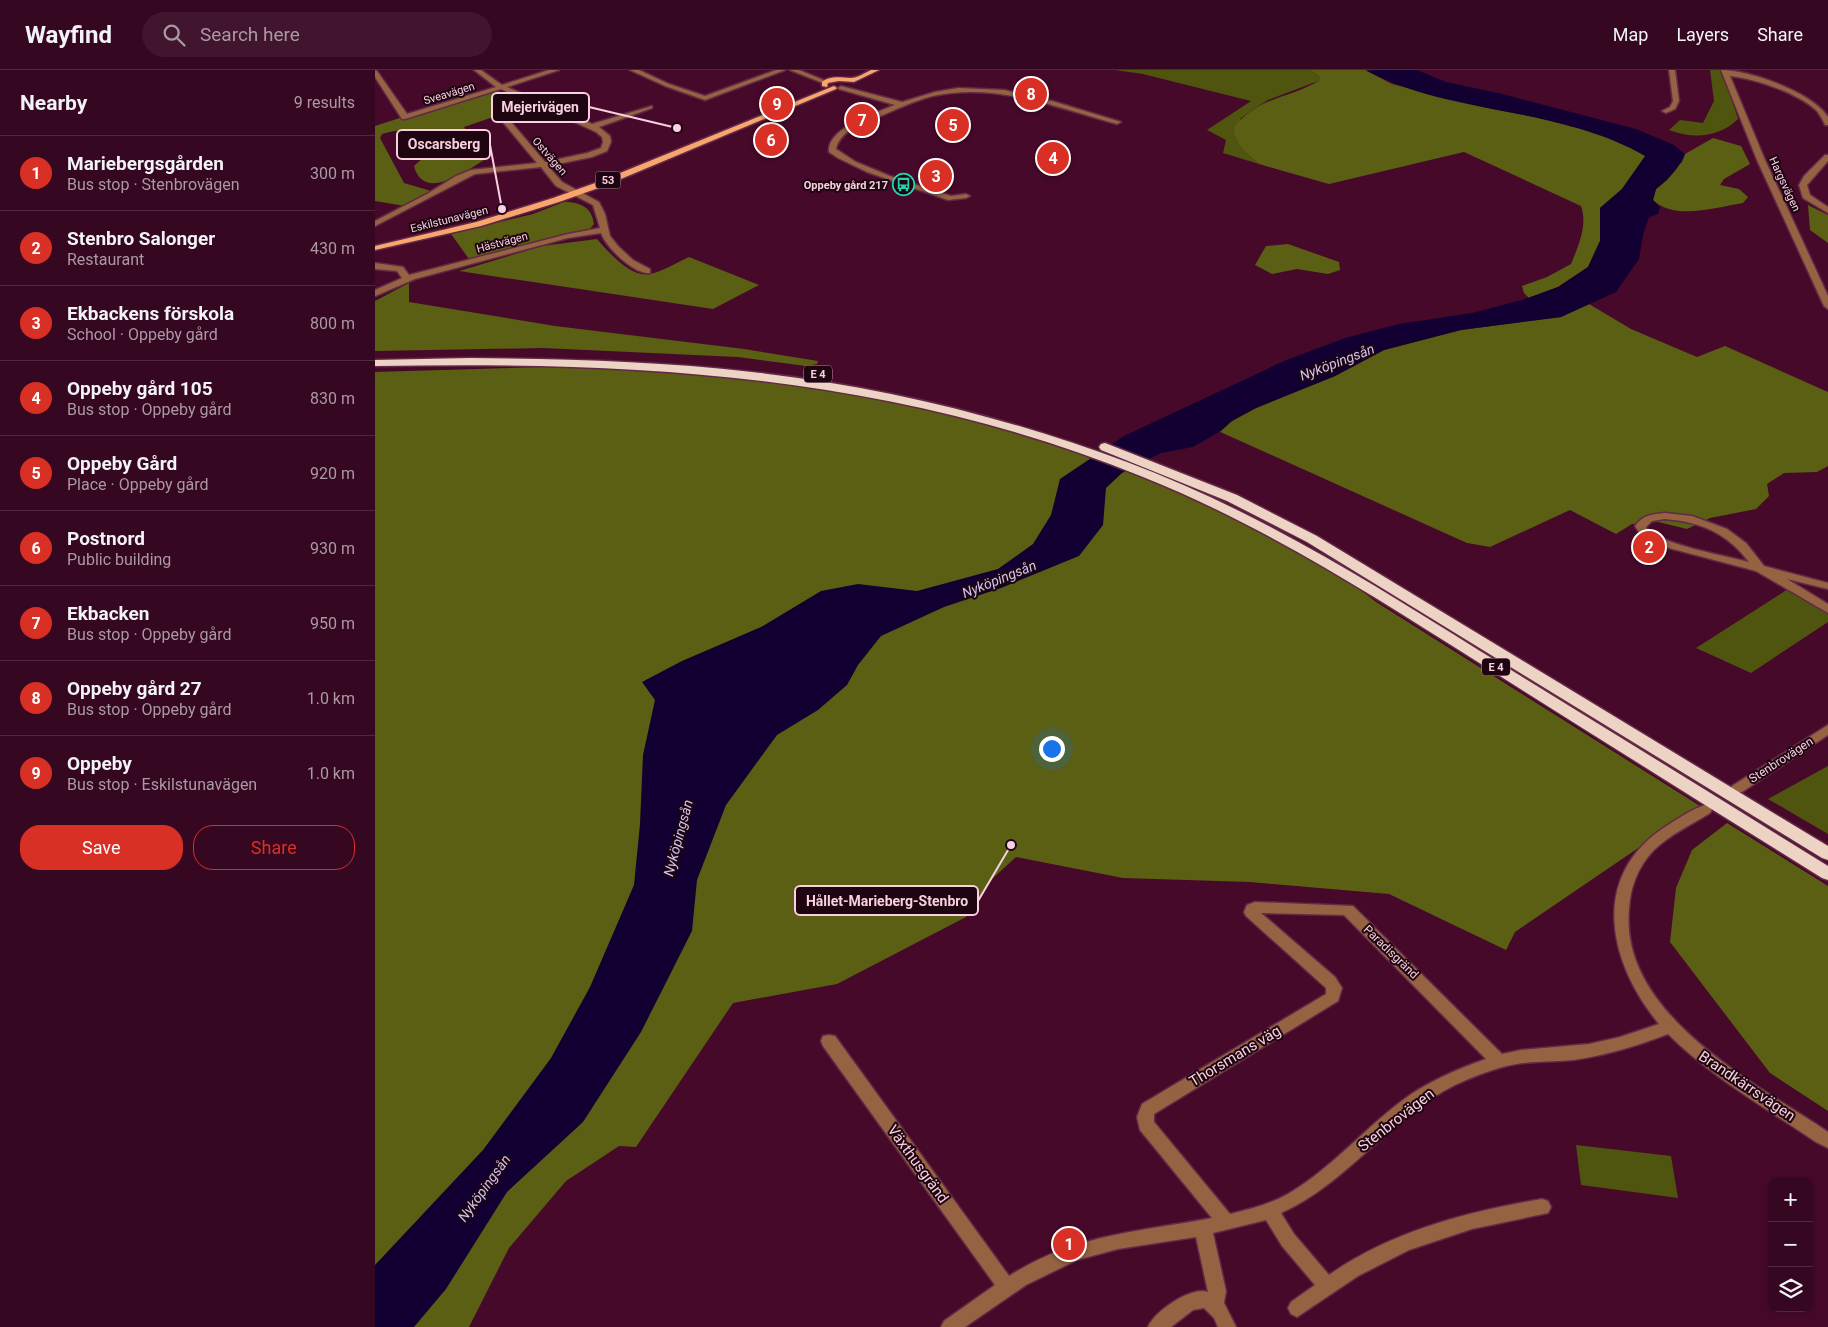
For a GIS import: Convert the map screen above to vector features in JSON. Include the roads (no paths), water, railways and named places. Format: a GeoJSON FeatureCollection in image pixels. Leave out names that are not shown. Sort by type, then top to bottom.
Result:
{"type":"FeatureCollection","features":[{"type":"Feature","properties":{"kind":"highway","name":"E 4"},"geometry":{"type":"LineString","coordinates":[[375,356],[514,352],[670,358],[810,373],[918,393],[1010,416],[1159,473],[1232,498],[1321,544],[1828,854]]}},
{"type":"Feature","properties":{"kind":"highway","name":"E 4"},"geometry":{"type":"LineString","coordinates":[[375,364],[503,360],[577,361],[663,365],[759,375],[852,389],[911,401],[1071,440]]}},
{"type":"Feature","properties":{"kind":"highway","name":"E 4"},"geometry":{"type":"LineString","coordinates":[[1159,473],[1300,547],[1350,576],[1828,874]]}},
{"type":"Feature","properties":{"kind":"main road","name":"53"},"geometry":{"type":"LineString","coordinates":[[825,84],[833,79],[843,78],[867,70]]}},
{"type":"Feature","properties":{"kind":"main road","name":"53"},"geometry":{"type":"LineString","coordinates":[[837,88],[852,83],[877,70]]}},
{"type":"Feature","properties":{"kind":"main road","name":"53"},"geometry":{"type":"LineString","coordinates":[[843,78],[852,83]]}},
{"type":"Feature","properties":{"kind":"main road"},"geometry":{"type":"LineString","coordinates":[[825,84],[837,88]]}},
{"type":"Feature","properties":{"kind":"main road","name":"Eskilstunavägen"},"geometry":{"type":"LineString","coordinates":[[375,241],[475,221],[572,192],[825,84]]}},
{"type":"Feature","properties":{"kind":"main road","name":"Eskilstunavägen"},"geometry":{"type":"LineString","coordinates":[[375,248],[487,222],[572,192],[837,88]]}},
{"type":"Feature","properties":{"kind":"street"},"geometry":{"type":"LineString","coordinates":[[375,224],[474,172],[541,165],[589,155],[604,149],[607,142],[606,136],[592,127],[501,87],[477,70]]}},
{"type":"Feature","properties":{"kind":"street","name":"Sveavägen"},"geometry":{"type":"LineString","coordinates":[[375,72],[405,117],[556,70]]}},
{"type":"Feature","properties":{"kind":"street"},"geometry":{"type":"LineString","coordinates":[[633,70],[705,98],[782,70]]}},
{"type":"Feature","properties":{"kind":"street"},"geometry":{"type":"LineString","coordinates":[[696,95],[768,70]]}},
{"type":"Feature","properties":{"kind":"street"},"geometry":{"type":"LineString","coordinates":[[793,70],[833,79]]}},
{"type":"Feature","properties":{"kind":"street"},"geometry":{"type":"LineString","coordinates":[[1666,111],[1673,108],[1676,101],[1672,70]]}},
{"type":"Feature","properties":{"kind":"street"},"geometry":{"type":"LineString","coordinates":[[1725,71],[1746,76],[1802,99],[1818,109],[1828,123]]}},
{"type":"Feature","properties":{"kind":"street","name":"Hargsvägen"},"geometry":{"type":"LineString","coordinates":[[1725,71],[1761,160],[1828,306]]}},
{"type":"Feature","properties":{"kind":"street"},"geometry":{"type":"LineString","coordinates":[[806,74],[825,84]]}},
{"type":"Feature","properties":{"kind":"street"},"geometry":{"type":"LineString","coordinates":[[852,83],[906,103]]}},
{"type":"Feature","properties":{"kind":"street"},"geometry":{"type":"LineString","coordinates":[[837,88],[850,89],[906,103]]}},
{"type":"Feature","properties":{"kind":"street"},"geometry":{"type":"LineString","coordinates":[[966,196],[951,198],[854,165],[838,157],[833,150],[833,143],[838,135],[848,129],[906,103],[953,91],[996,90],[1018,94],[1117,122]]}},
{"type":"Feature","properties":{"kind":"street"},"geometry":{"type":"LineString","coordinates":[[592,127],[650,107]]}},
{"type":"Feature","properties":{"kind":"street","name":"Ostvägen"},"geometry":{"type":"LineString","coordinates":[[549,108],[506,121],[541,165],[559,184],[595,204],[601,214],[604,230],[615,248],[630,262],[647,271]]}},
{"type":"Feature","properties":{"kind":"street"},"geometry":{"type":"LineString","coordinates":[[1828,157],[1807,178],[1803,185],[1806,196],[1828,212]]}},
{"type":"Feature","properties":{"kind":"street","name":"Hästvägen"},"geometry":{"type":"LineString","coordinates":[[375,293],[406,278],[568,236],[604,230]]}},
{"type":"Feature","properties":{"kind":"street"},"geometry":{"type":"LineString","coordinates":[[375,266],[400,269],[406,278]]}},
{"type":"Feature","properties":{"kind":"street"},"geometry":{"type":"LineString","coordinates":[[1828,586],[1759,568],[1673,546],[1646,535],[1640,526],[1649,518],[1665,516],[1688,518],[1723,531],[1742,545],[1759,568],[1828,609]]}},
{"type":"Feature","properties":{"kind":"street","name":"Stenbrovägen"},"geometry":{"type":"LineString","coordinates":[[1737,788],[1827,728]]}},
{"type":"Feature","properties":{"kind":"street"},"geometry":{"type":"LineString","coordinates":[[1669,1027],[1647,996],[1628,960],[1620,930],[1621,903],[1625,886],[1644,853],[1653,843],[1705,810]]}},
{"type":"Feature","properties":{"kind":"street","name":"Paradisgränd"},"geometry":{"type":"LineString","coordinates":[[1255,907],[1348,910],[1499,1062]]}},
{"type":"Feature","properties":{"kind":"street","name":"Thorsmans väg"},"geometry":{"type":"LineString","coordinates":[[1226,1222],[1146,1125],[1145,1117],[1148,1110],[1333,997],[1334,988],[1330,981],[1251,912],[1255,907]]}},
{"type":"Feature","properties":{"kind":"street","name":"Stenbrovägen"},"geometry":{"type":"LineString","coordinates":[[950,1327],[1007,1287],[1051,1263],[1095,1246],[1203,1228],[1270,1211],[1316,1185],[1397,1115],[1436,1088],[1463,1075],[1499,1062],[1522,1057],[1593,1051],[1624,1043],[1669,1027]]}},
{"type":"Feature","properties":{"kind":"street","name":"Brandkärrsvägen"},"geometry":{"type":"LineString","coordinates":[[1669,1027],[1715,1066],[1828,1142]]}},
{"type":"Feature","properties":{"kind":"street","name":"Växthusgränd"},"geometry":{"type":"LineString","coordinates":[[829,1041],[1007,1287]]}},
{"type":"Feature","properties":{"kind":"street"},"geometry":{"type":"LineString","coordinates":[[1297,1308],[1359,1265],[1388,1251],[1453,1227],[1506,1213],[1542,1207]]}},
{"type":"Feature","properties":{"kind":"street"},"geometry":{"type":"LineString","coordinates":[[1270,1211],[1288,1240],[1328,1287]]}},
{"type":"Feature","properties":{"kind":"street"},"geometry":{"type":"LineString","coordinates":[[1203,1228],[1217,1291],[1215,1304]]}},
{"type":"Feature","properties":{"kind":"street"},"geometry":{"type":"LineString","coordinates":[[1157,1327],[1195,1299],[1203,1298],[1215,1304],[1223,1314],[1227,1327]]}},
{"type":"Feature","properties":{"kind":"water","name":"Nyköpingsån"},"geometry":{"type":"Polygon","coordinates":[[[1417,70],[1446,82],[1498,93],[1636,129],[1674,145],[1685,154],[1673,173],[1656,189],[1653,200],[1660,207],[1658,214],[1649,217],[1643,235],[1639,259],[1616,292],[1561,317],[1461,330],[1384,350],[1335,376],[1256,408],[1233,420],[1221,431],[1193,447],[1161,453],[1122,473],[1106,488],[1103,525],[1079,556],[1001,588],[944,607],[881,636],[858,665],[847,685],[818,710],[777,735],[726,805],[697,880],[692,931],[641,1032],[583,1122],[507,1192],[446,1289],[414,1327],[375,1327],[375,1265],[483,1150],[551,1058],[590,987],[634,885],[640,824],[643,755],[655,700],[642,682],[682,661],[761,627],[821,591],[858,584],[917,591],[998,569],[1033,544],[1051,515],[1060,479],[1124,436],[1284,361],[1345,338],[1399,324],[1472,313],[1522,300],[1558,287],[1588,267],[1600,241],[1600,208],[1622,189],[1645,156],[1612,140],[1577,128],[1435,96],[1400,86],[1367,71],[1417,70]]]}},
{"type":"Feature","properties":{"kind":"place","name":"Oppeby gård 27"},"geometry":{"type":"Point","coordinates":[1031,94]}},
{"type":"Feature","properties":{"kind":"place","name":"Oppeby"},"geometry":{"type":"Point","coordinates":[777,104]}},
{"type":"Feature","properties":{"kind":"place","name":"Ekbacken"},"geometry":{"type":"Point","coordinates":[862,120]}},
{"type":"Feature","properties":{"kind":"place","name":"Oppeby Gård"},"geometry":{"type":"Point","coordinates":[953,125]}},
{"type":"Feature","properties":{"kind":"place","name":"Mejerivägen"},"geometry":{"type":"Point","coordinates":[677,128]}},
{"type":"Feature","properties":{"kind":"place","name":"Postnord"},"geometry":{"type":"Point","coordinates":[771,140]}},
{"type":"Feature","properties":{"kind":"place","name":"Oppeby gård 105"},"geometry":{"type":"Point","coordinates":[1053,158]}},
{"type":"Feature","properties":{"kind":"place","name":"Ekbackens förskola"},"geometry":{"type":"Point","coordinates":[936,176]}},
{"type":"Feature","properties":{"kind":"place","name":"Oppeby gård 217"},"geometry":{"type":"Point","coordinates":[904,185]}},
{"type":"Feature","properties":{"kind":"place","name":"Oscarsberg"},"geometry":{"type":"Point","coordinates":[502,209]}},
{"type":"Feature","properties":{"kind":"place","name":"Stenbro Salonger"},"geometry":{"type":"Point","coordinates":[1649,547]}},
{"type":"Feature","properties":{"kind":"place","name":"Hållet-Marieberg-Stenbro"},"geometry":{"type":"Point","coordinates":[1011,845]}},
{"type":"Feature","properties":{"kind":"place","name":"Mariebergsgården"},"geometry":{"type":"Point","coordinates":[1069,1244]}}]}
